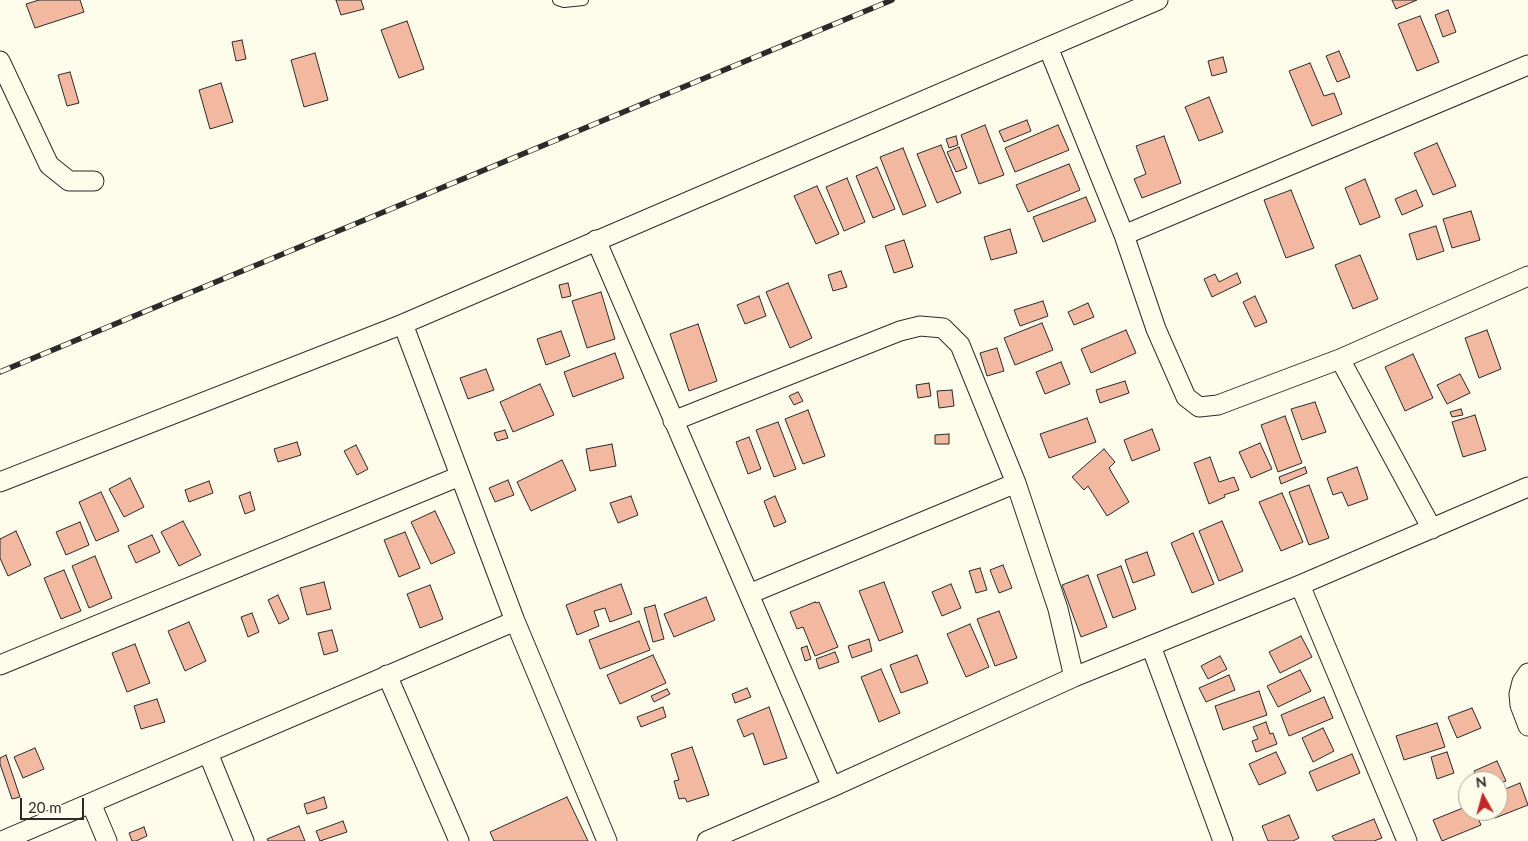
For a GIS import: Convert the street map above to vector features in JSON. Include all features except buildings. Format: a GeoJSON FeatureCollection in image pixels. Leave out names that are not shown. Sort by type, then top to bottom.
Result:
{"type":"FeatureCollection","features":[{"type":"Feature","properties":{"kind":"street"},"geometry":{"type":"LineString","coordinates":[[0,482],[402,324],[1158,0]]}},
{"type":"Feature","properties":{"kind":"street"},"geometry":{"type":"LineString","coordinates":[[1048,47],[1124,235],[1156,329],[1186,397],[1199,406],[1218,404],[1340,360],[1528,276]]}},
{"type":"Feature","properties":{"kind":"street"},"geometry":{"type":"LineString","coordinates":[[0,61],[49,165],[69,181],[94,181]]}},
{"type":"Feature","properties":{"kind":"street"},"geometry":{"type":"LineString","coordinates":[[1124,235],[1528,65]]}},
{"type":"Feature","properties":{"kind":"street"},"geometry":{"type":"LineString","coordinates":[[596,240],[832,787]]}},
{"type":"Feature","properties":{"kind":"street"},"geometry":{"type":"LineString","coordinates":[[402,324],[515,621],[607,841]]}},
{"type":"Feature","properties":{"kind":"street"},"geometry":{"type":"LineString","coordinates":[[673,421],[900,331],[920,326],[943,328],[960,345],[1016,483],[1058,609],[1074,676]]}},
{"type":"Feature","properties":{"kind":"street"},"geometry":{"type":"LineString","coordinates":[[1340,360],[1432,529]]}},
{"type":"Feature","properties":{"kind":"street"},"geometry":{"type":"LineString","coordinates":[[0,665],[460,476]]}},
{"type":"Feature","properties":{"kind":"street"},"geometry":{"type":"LineString","coordinates":[[749,594],[1016,483]]}},
{"type":"Feature","properties":{"kind":"street"},"geometry":{"type":"LineString","coordinates":[[706,841],[832,787],[1074,676],[1300,585],[1528,487]]}},
{"type":"Feature","properties":{"kind":"street"},"geometry":{"type":"LineString","coordinates":[[1300,585],[1407,841]]}},
{"type":"Feature","properties":{"kind":"street"},"geometry":{"type":"LineString","coordinates":[[2,841],[515,621]]}},
{"type":"Feature","properties":{"kind":"street"},"geometry":{"type":"LineString","coordinates":[[1151,646],[1222,841]]}},
{"type":"Feature","properties":{"kind":"street"},"geometry":{"type":"LineString","coordinates":[[1528,673],[1522,682],[1519,694],[1520,705],[1528,726]]}},
{"type":"Feature","properties":{"kind":"street"},"geometry":{"type":"LineString","coordinates":[[387,675],[459,841]]}},
{"type":"Feature","properties":{"kind":"street"},"geometry":{"type":"LineString","coordinates":[[208,753],[244,841]]}},
{"type":"Feature","properties":{"kind":"street"},"geometry":{"type":"LineString","coordinates":[[91,803],[107,841]]}},
{"type":"Feature","properties":{"kind":"lane"},"geometry":{"type":"LineString","coordinates":[[558,0],[564,2],[583,0]]}},
{"type":"Feature","properties":{"kind":"railway"},"geometry":{"type":"LineString","coordinates":[[0,372],[892,0]]}}]}
